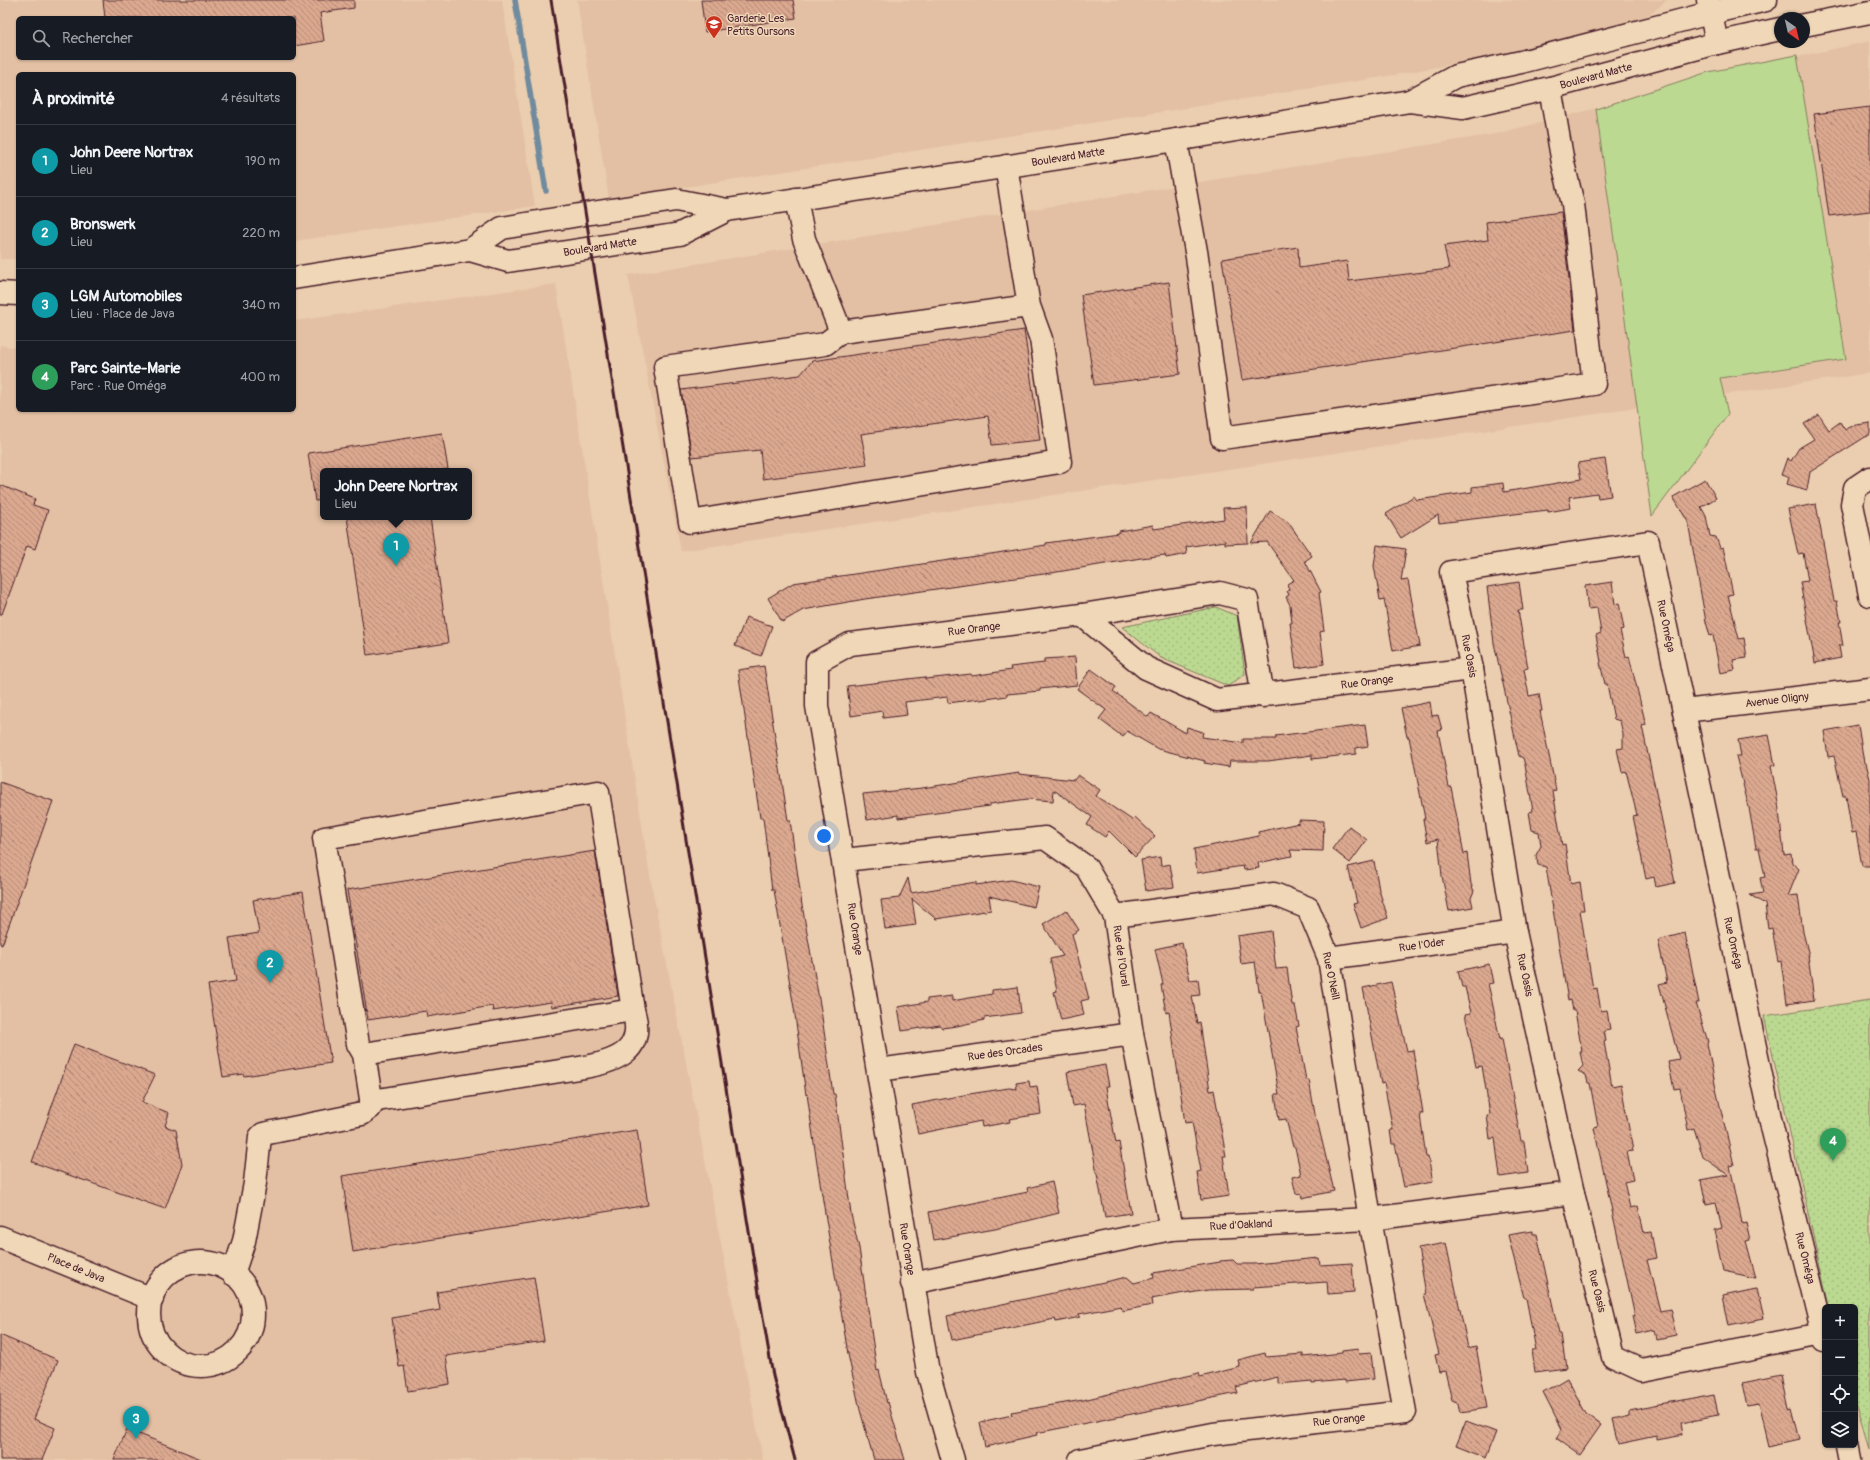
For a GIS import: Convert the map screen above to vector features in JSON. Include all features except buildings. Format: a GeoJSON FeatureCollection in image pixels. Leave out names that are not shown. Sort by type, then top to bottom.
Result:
{"type":"FeatureCollection","features":[{"type":"Feature","properties":{"kind":"street","name":"Boulevard Matte"},"geometry":{"type":"LineString","coordinates":[[1410,101],[1456,76],[1555,53],[1709,6],[1766,0]]}},
{"type":"Feature","properties":{"kind":"street"},"geometry":{"type":"LineString","coordinates":[[1709,6],[1717,44]]}},
{"type":"Feature","properties":{"kind":"street"},"geometry":{"type":"LineString","coordinates":[[1810,24],[1870,12]]}},
{"type":"Feature","properties":{"kind":"street","name":"Boulevard Matte"},"geometry":{"type":"LineString","coordinates":[[296,278],[470,250],[508,261],[680,234],[726,210],[1176,140],[1410,101],[1463,108],[1550,88],[1774,30]]}},
{"type":"Feature","properties":{"kind":"street"},"geometry":{"type":"LineString","coordinates":[[1176,140],[1197,257],[1222,438],[1594,384],[1573,204],[1563,163],[1550,88]]}},
{"type":"Feature","properties":{"kind":"street"},"geometry":{"type":"LineString","coordinates":[[1006,166],[1029,306],[1041,340],[1060,462],[690,522],[665,367],[825,344],[841,332],[1029,306]]}},
{"type":"Feature","properties":{"kind":"street"},"geometry":{"type":"LineString","coordinates":[[796,199],[804,239],[841,332]]}},
{"type":"Feature","properties":{"kind":"street","name":"Boulevard Matte"},"geometry":{"type":"LineString","coordinates":[[470,250],[502,228],[592,213],[676,200],[726,210]]}},
{"type":"Feature","properties":{"kind":"street"},"geometry":{"type":"LineString","coordinates":[[0,293],[16,294]]}},
{"type":"Feature","properties":{"kind":"street"},"geometry":{"type":"LineString","coordinates":[[1870,478],[1855,488],[1852,504],[1870,595]]}},
{"type":"Feature","properties":{"kind":"street","name":"Rue Oasis"},"geometry":{"type":"LineString","coordinates":[[1648,542],[1451,572],[1472,669],[1515,932],[1573,1193],[1613,1357],[1641,1370],[1822,1338]]}},
{"type":"Feature","properties":{"kind":"street","name":"Rue Oméga"},"geometry":{"type":"LineString","coordinates":[[1648,542],[1772,1127],[1822,1330]]}},
{"type":"Feature","properties":{"kind":"street","name":"Rue Orange"},"geometry":{"type":"LineString","coordinates":[[953,1460],[928,1372],[912,1283],[879,1070],[817,706],[817,662],[850,644],[1082,615],[1220,594],[1247,600],[1263,696]]}},
{"type":"Feature","properties":{"kind":"street","name":"Rue Orange"},"geometry":{"type":"LineString","coordinates":[[1082,615],[1146,668],[1217,700],[1263,696],[1472,669]]}},
{"type":"Feature","properties":{"kind":"street","name":"Avenue Oligny"},"geometry":{"type":"LineString","coordinates":[[1684,712],[1870,689]]}},
{"type":"Feature","properties":{"kind":"street"},"geometry":{"type":"LineString","coordinates":[[233,1274],[244,1242],[255,1183],[260,1137],[267,1132],[362,1114],[370,1108],[371,1102],[364,1054],[358,1044],[324,838],[598,792],[636,1027],[634,1041],[631,1047],[614,1060],[585,1067],[371,1102]]}},
{"type":"Feature","properties":{"kind":"street","name":"Rue de l'Oural"},"geometry":{"type":"LineString","coordinates":[[844,860],[1044,838],[1086,867],[1115,916],[1132,1034],[1171,1229]]}},
{"type":"Feature","properties":{"kind":"street","name":"Rue O'Neill"},"geometry":{"type":"LineString","coordinates":[[1115,916],[1274,894],[1308,908],[1329,958],[1370,1218]]}},
{"type":"Feature","properties":{"kind":"street","name":"Rue l'Oder"},"geometry":{"type":"LineString","coordinates":[[1329,958],[1515,932]]}},
{"type":"Feature","properties":{"kind":"street"},"geometry":{"type":"LineString","coordinates":[[364,1054],[633,1010]]}},
{"type":"Feature","properties":{"kind":"street","name":"Rue des Orcades"},"geometry":{"type":"LineString","coordinates":[[879,1070],[1132,1034]]}},
{"type":"Feature","properties":{"kind":"street","name":"Rue d'Oakland"},"geometry":{"type":"LineString","coordinates":[[912,1283],[1171,1229],[1370,1218],[1573,1193]]}},
{"type":"Feature","properties":{"kind":"street","name":"Rue Orange"},"geometry":{"type":"LineString","coordinates":[[1080,1460],[1213,1434],[1405,1412],[1370,1218]]}},
{"type":"Feature","properties":{"kind":"street","name":"Place de Java"},"geometry":{"type":"LineString","coordinates":[[0,1237],[152,1299]]}},
{"type":"Feature","properties":{"kind":"street"},"geometry":{"type":"LineString","coordinates":[[202,1263],[215,1264],[233,1274],[242,1283],[249,1294],[252,1306],[252,1325],[244,1342],[236,1352],[226,1360],[213,1364],[199,1366],[185,1363],[172,1357],[162,1347],[154,1335],[150,1323],[152,1299],[163,1279],[175,1270],[188,1264],[202,1263]]}},
{"type":"Feature","properties":{"kind":"street"},"geometry":{"type":"LineString","coordinates":[[1849,1448],[1851,1460]]}},
{"type":"Feature","properties":{"kind":"shaded area"},"geometry":{"type":"Polygon","coordinates":[[[0,0],[502,0],[535,206],[296,241],[296,72],[16,72],[16,259],[0,259],[0,0]]]}},
{"type":"Feature","properties":{"kind":"shaded area"},"geometry":{"type":"Polygon","coordinates":[[[577,0],[1667,0],[1651,14],[1633,22],[1523,51],[1383,77],[609,199],[577,0]]]}},
{"type":"Feature","properties":{"kind":"shaded area"},"geometry":{"type":"Polygon","coordinates":[[[1870,41],[1870,373],[681,551],[628,275],[1495,134],[1801,56],[1870,41]]]}},
{"type":"Feature","properties":{"kind":"shaded area"},"geometry":{"type":"Polygon","coordinates":[[[556,284],[651,882],[763,1460],[0,1460],[0,345],[16,348],[16,412],[296,412],[296,321],[556,284]]]}},
{"type":"Feature","properties":{"kind":"green space"},"geometry":{"type":"Polygon","coordinates":[[[1797,55],[1846,359],[1720,378],[1728,414],[1652,516],[1596,109],[1708,72],[1797,55]]]}},
{"type":"Feature","properties":{"kind":"green space"},"geometry":{"type":"Polygon","coordinates":[[[1216,607],[1237,616],[1245,674],[1228,686],[1161,658],[1122,627],[1216,607]]]}},
{"type":"Feature","properties":{"kind":"green space"},"geometry":{"type":"Polygon","coordinates":[[[1870,1000],[1870,1450],[1858,1410],[1858,1304],[1828,1304],[1764,1016],[1870,1000]]]}},
{"type":"Feature","properties":{"kind":"waterway"},"geometry":{"type":"LineString","coordinates":[[515,0],[546,191]]}},
{"type":"Feature","properties":{"kind":"railway"},"geometry":{"type":"LineString","coordinates":[[551,0],[761,1306],[773,1376],[795,1460]]}},
{"type":"Feature","properties":{"kind":"place","name":"Garderie Les Petits Oursons"},"geometry":{"type":"Point","coordinates":[714,39]}},
{"type":"Feature","properties":{"kind":"place","name":"John Deere Nortrax"},"geometry":{"type":"Point","coordinates":[396,566]}},
{"type":"Feature","properties":{"kind":"place","name":"Bronswerk"},"geometry":{"type":"Point","coordinates":[270,983]}},
{"type":"Feature","properties":{"kind":"place","name":"Parc Sainte-Marie"},"geometry":{"type":"Point","coordinates":[1833,1161]}},
{"type":"Feature","properties":{"kind":"place","name":"LGM Automobiles"},"geometry":{"type":"Point","coordinates":[136,1439]}}]}
